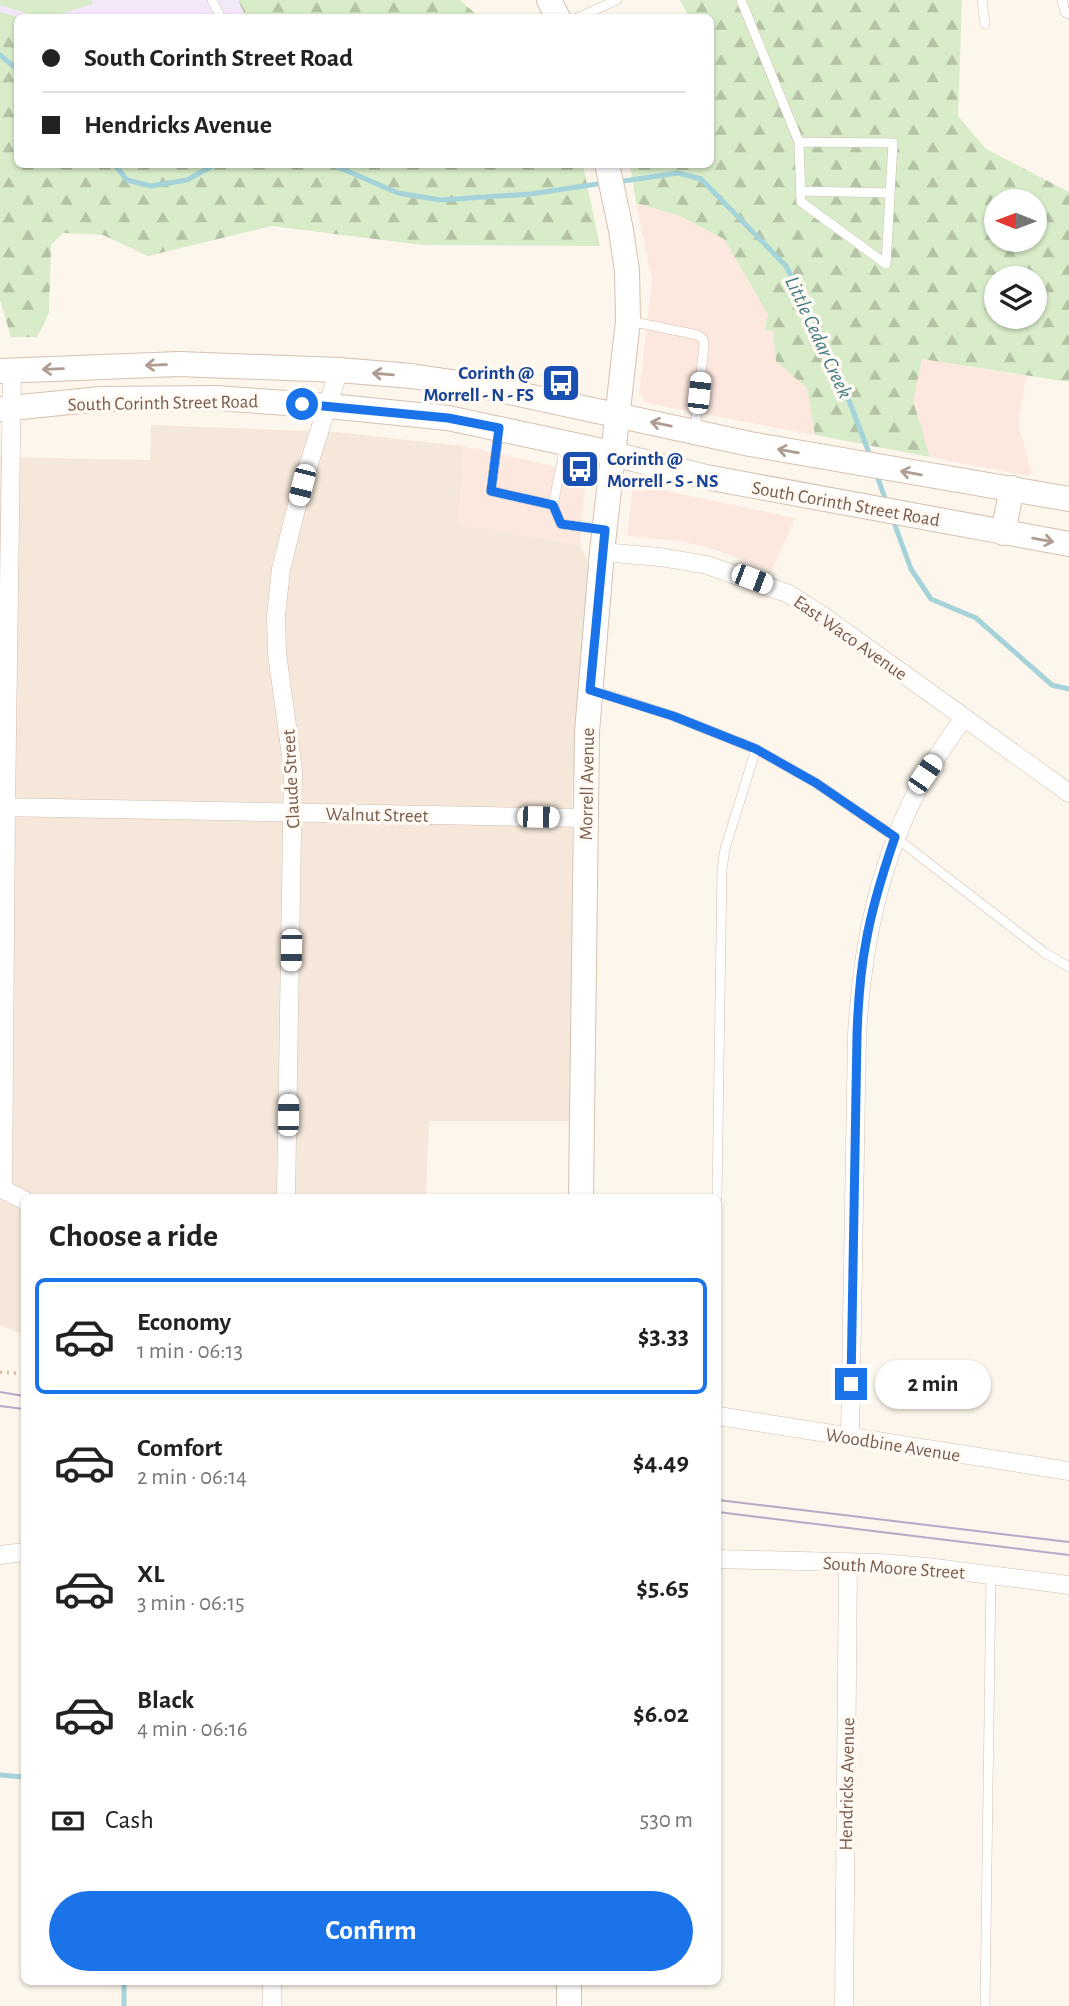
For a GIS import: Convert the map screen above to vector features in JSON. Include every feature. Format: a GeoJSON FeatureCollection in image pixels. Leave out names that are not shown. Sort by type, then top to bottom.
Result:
{"type":"FeatureCollection","features":[{"type":"Feature","properties":{"kind":"main road","name":"Morrell Avenue"},"geometry":{"type":"LineString","coordinates":[[581,1194],[587,732],[628,321],[627,271],[608,168]]}},
{"type":"Feature","properties":{"kind":"main road","name":"South Corinth Street Road"},"geometry":{"type":"LineString","coordinates":[[6,371],[179,364],[251,365],[411,376],[486,387],[825,458],[1069,499]]}},
{"type":"Feature","properties":{"kind":"main road"},"geometry":{"type":"LineString","coordinates":[[248,400],[251,365]]}},
{"type":"Feature","properties":{"kind":"main road","name":"South Corinth Street Road"},"geometry":{"type":"LineString","coordinates":[[6,408],[101,399],[248,400],[448,418],[706,477],[1069,544]]}},
{"type":"Feature","properties":{"kind":"main road"},"geometry":{"type":"LineString","coordinates":[[1003,533],[1012,488]]}},
{"type":"Feature","properties":{"kind":"main road"},"geometry":{"type":"LineString","coordinates":[[569,1985],[569,2006]]}},
{"type":"Feature","properties":{"kind":"street","name":"Claude Street"},"geometry":{"type":"LineString","coordinates":[[286,1194],[293,770],[277,653],[276,616],[281,569],[302,485],[340,370]]}},
{"type":"Feature","properties":{"kind":"street"},"geometry":{"type":"LineString","coordinates":[[6,371],[2,1189],[21,1198]]}},
{"type":"Feature","properties":{"kind":"street","name":"East Waco Avenue"},"geometry":{"type":"LineString","coordinates":[[604,541],[660,557],[707,565],[789,594],[1069,793]]}},
{"type":"Feature","properties":{"kind":"street"},"geometry":{"type":"LineString","coordinates":[[850,1437],[856,1049],[859,986],[866,940],[880,881],[895,837],[925,774],[964,718]]}},
{"type":"Feature","properties":{"kind":"street","name":"Walnut Street"},"geometry":{"type":"LineString","coordinates":[[3,807],[585,818]]}},
{"type":"Feature","properties":{"kind":"street","name":"Woodbine Avenue"},"geometry":{"type":"LineString","coordinates":[[721,1416],[1069,1471]]}},
{"type":"Feature","properties":{"kind":"street"},"geometry":{"type":"LineString","coordinates":[[0,1555],[21,1552]]}},
{"type":"Feature","properties":{"kind":"street","name":"South Moore Street"},"geometry":{"type":"LineString","coordinates":[[721,1559],[927,1567],[1069,1586]]}},
{"type":"Feature","properties":{"kind":"street","name":"Hendricks Avenue"},"geometry":{"type":"LineString","coordinates":[[844,2006],[848,1562]]}},
{"type":"Feature","properties":{"kind":"street"},"geometry":{"type":"LineString","coordinates":[[272,1985],[272,2006]]}},
{"type":"Feature","properties":{"kind":"lane"},"geometry":{"type":"LineString","coordinates":[[586,14],[617,0]]}},
{"type":"Feature","properties":{"kind":"lane"},"geometry":{"type":"LineString","coordinates":[[741,0],[799,142],[801,202],[886,264],[893,144],[799,142]]}},
{"type":"Feature","properties":{"kind":"lane"},"geometry":{"type":"LineString","coordinates":[[982,0],[985,24]]}},
{"type":"Feature","properties":{"kind":"lane"},"geometry":{"type":"LineString","coordinates":[[1062,0],[1065,12],[1069,14]]}},
{"type":"Feature","properties":{"kind":"lane"},"geometry":{"type":"LineString","coordinates":[[801,191],[890,193]]}},
{"type":"Feature","properties":{"kind":"lane"},"geometry":{"type":"LineString","coordinates":[[628,321],[698,335],[703,339],[695,432]]}},
{"type":"Feature","properties":{"kind":"lane"},"geometry":{"type":"LineString","coordinates":[[499,428],[491,491],[553,505]]}},
{"type":"Feature","properties":{"kind":"lane"},"geometry":{"type":"LineString","coordinates":[[565,443],[553,505],[561,524],[604,541]]}},
{"type":"Feature","properties":{"kind":"lane"},"geometry":{"type":"LineString","coordinates":[[590,690],[673,716],[756,749],[816,783],[895,837],[1045,953],[1069,967]]}},
{"type":"Feature","properties":{"kind":"lane"},"geometry":{"type":"LineString","coordinates":[[717,1194],[722,869],[725,849],[756,749]]}},
{"type":"Feature","properties":{"kind":"lane"},"geometry":{"type":"LineString","coordinates":[[985,2006],[991,1575]]}},
{"type":"Feature","properties":{"kind":"path"},"geometry":{"type":"LineString","coordinates":[[0,1372],[21,1374]]}},
{"type":"Feature","properties":{"kind":"shaded area"},"geometry":{"type":"Polygon","coordinates":[[[0,0],[325,0],[290,14],[14,14],[14,43],[0,132],[0,0]]]}},
{"type":"Feature","properties":{"kind":"shaded area"},"geometry":{"type":"Polygon","coordinates":[[[636,203],[680,216],[724,239],[768,314],[765,330],[773,331],[776,361],[807,387],[815,435],[646,403],[639,393],[652,279],[636,203]]]}},
{"type":"Feature","properties":{"kind":"shaded area"},"geometry":{"type":"Polygon","coordinates":[[[922,359],[1026,376],[1018,425],[1032,472],[1029,476],[930,457],[912,401],[922,359]]]}},
{"type":"Feature","properties":{"kind":"shaded area"},"geometry":{"type":"Polygon","coordinates":[[[151,425],[335,432],[463,446],[459,523],[580,545],[589,565],[572,795],[571,1121],[429,1121],[426,1194],[21,1194],[21,1334],[0,1325],[0,457],[150,460],[151,425]]]}},
{"type":"Feature","properties":{"kind":"shaded area"},"geometry":{"type":"Polygon","coordinates":[[[463,446],[586,473],[580,545],[459,524],[463,446]]]}},
{"type":"Feature","properties":{"kind":"shaded area"},"geometry":{"type":"Polygon","coordinates":[[[633,484],[795,518],[772,570],[713,549],[680,541],[627,536],[633,484]]]}},
{"type":"Feature","properties":{"kind":"green space"},"geometry":{"type":"Polygon","coordinates":[[[0,0],[91,0],[93,4],[59,14],[28,14],[0,5],[0,0]]]}},
{"type":"Feature","properties":{"kind":"green space"},"geometry":{"type":"Polygon","coordinates":[[[238,0],[460,0],[476,14],[245,14],[238,0]]]}},
{"type":"Feature","properties":{"kind":"green space"},"geometry":{"type":"Polygon","coordinates":[[[680,0],[962,0],[958,116],[986,149],[1069,192],[1069,382],[922,359],[913,401],[930,457],[815,435],[807,388],[776,361],[773,331],[765,330],[768,314],[724,239],[680,216],[636,203],[630,168],[714,168],[714,14],[687,14],[680,0]]]}},
{"type":"Feature","properties":{"kind":"green space"},"geometry":{"type":"Polygon","coordinates":[[[0,12],[14,16],[14,168],[584,168],[600,246],[422,245],[272,226],[148,256],[103,235],[63,233],[51,245],[49,312],[37,337],[11,337],[0,300],[0,12]]]}},
{"type":"Feature","properties":{"kind":"waterway","name":"Little Cedar Creek"},"geometry":{"type":"LineString","coordinates":[[0,55],[14,67]]}},
{"type":"Feature","properties":{"kind":"waterway","name":"Little Cedar Creek"},"geometry":{"type":"LineString","coordinates":[[117,168],[127,180],[151,186],[187,180],[209,168]]}},
{"type":"Feature","properties":{"kind":"waterway","name":"Little Cedar Creek"},"geometry":{"type":"LineString","coordinates":[[340,168],[398,193],[441,200],[530,194],[604,183]]}},
{"type":"Feature","properties":{"kind":"waterway","name":"Little Cedar Creek"},"geometry":{"type":"LineString","coordinates":[[617,182],[678,173],[701,179],[786,266],[832,356],[871,458]]}},
{"type":"Feature","properties":{"kind":"waterway","name":"Little Cedar Creek"},"geometry":{"type":"LineString","coordinates":[[876,473],[887,504]]}},
{"type":"Feature","properties":{"kind":"waterway","name":"Little Cedar Creek"},"geometry":{"type":"LineString","coordinates":[[893,520],[911,569],[931,599],[976,618],[1052,685],[1069,689]]}},
{"type":"Feature","properties":{"kind":"waterway"},"geometry":{"type":"LineString","coordinates":[[0,1775],[21,1777]]}},
{"type":"Feature","properties":{"kind":"waterway"},"geometry":{"type":"LineString","coordinates":[[124,1985],[124,2006]]}},
{"type":"Feature","properties":{"kind":"tram line"},"geometry":{"type":"LineString","coordinates":[[0,1392],[21,1396]]}},
{"type":"Feature","properties":{"kind":"tram line"},"geometry":{"type":"LineString","coordinates":[[0,1406],[21,1409]]}},
{"type":"Feature","properties":{"kind":"tram line"},"geometry":{"type":"LineString","coordinates":[[721,1500],[1069,1542]]}},
{"type":"Feature","properties":{"kind":"tram line"},"geometry":{"type":"LineString","coordinates":[[721,1512],[1069,1555]]}},
{"type":"Feature","properties":{"kind":"place","name":"Corinth @ Morrell - N - FS"},"geometry":{"type":"Point","coordinates":[561,383]}},
{"type":"Feature","properties":{"kind":"place","name":"Corinth @ Morrell - S - NS"},"geometry":{"type":"Point","coordinates":[580,469]}},
{"type":"Feature","properties":{"kind":"route"},"geometry":{"type":"LineString","coordinates":[[302,404],[448,418],[499,428],[491,491],[553,505],[561,524],[605,530],[590,690],[673,716],[756,749],[816,783],[895,837],[880,881],[866,940],[859,986],[851,1384]]}}]}
